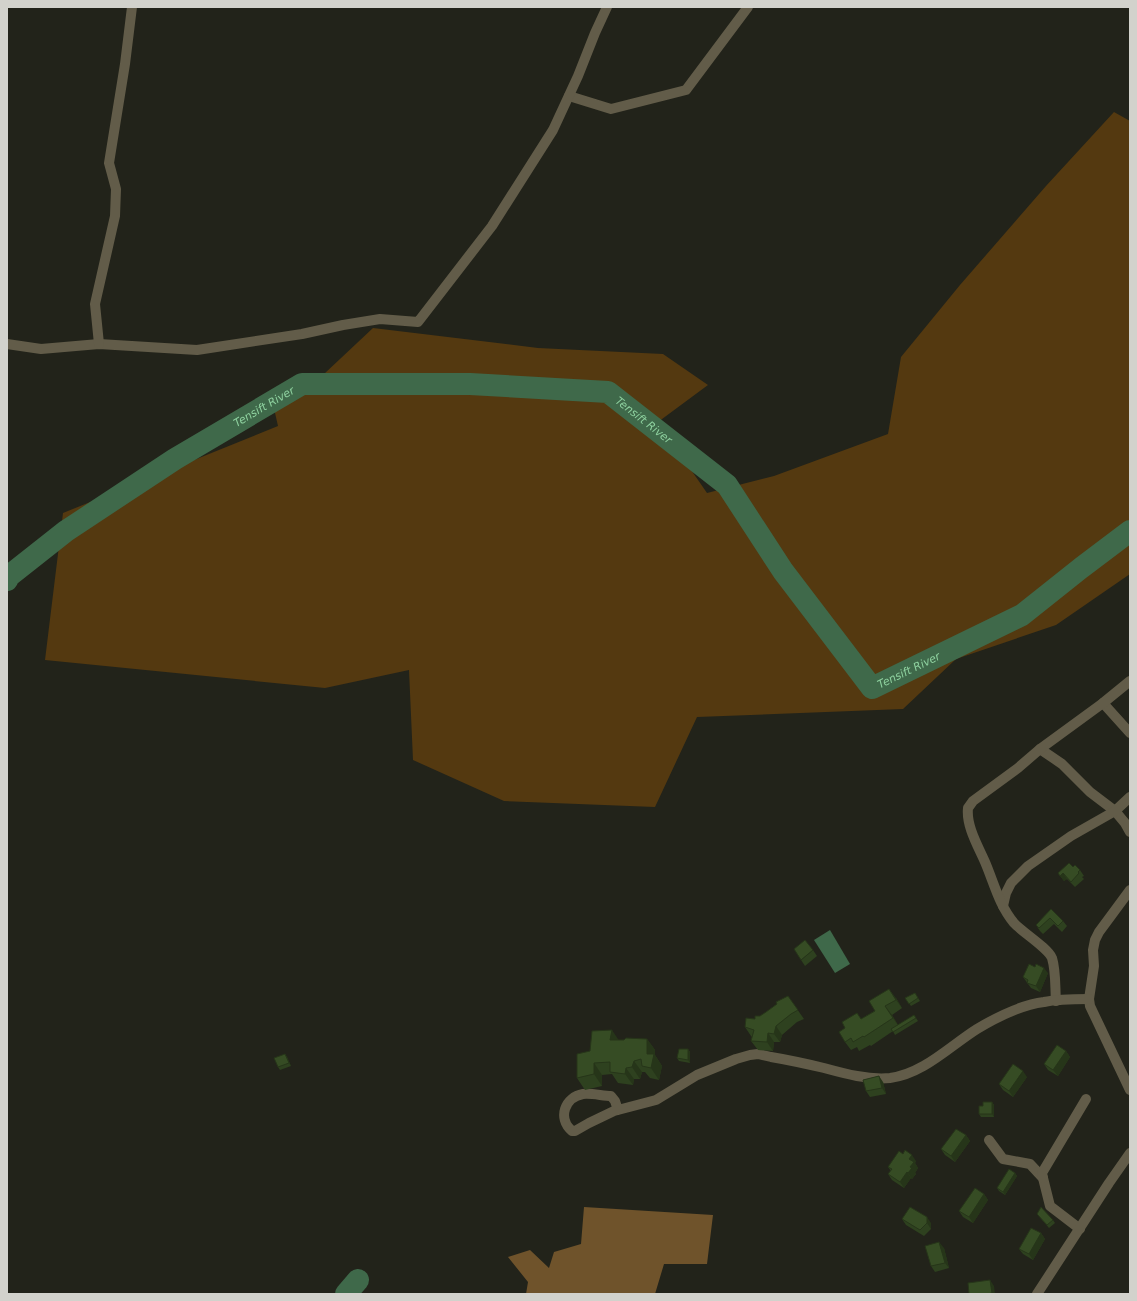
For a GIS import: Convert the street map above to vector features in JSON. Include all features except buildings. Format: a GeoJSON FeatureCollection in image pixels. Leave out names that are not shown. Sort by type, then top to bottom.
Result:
{"type":"FeatureCollection","features":[{"type":"Feature","properties":{"kind":"street"},"geometry":{"type":"LineString","coordinates":[[99,344],[95,304],[115,216],[116,188],[109,163],[125,64],[132,7]]}},
{"type":"Feature","properties":{"kind":"street"},"geometry":{"type":"LineString","coordinates":[[7,344],[41,349],[99,344],[197,350],[302,334],[380,319],[418,322],[504,209],[553,130],[607,7]]}},
{"type":"Feature","properties":{"kind":"street"},"geometry":{"type":"LineString","coordinates":[[569,96],[611,109],[686,90],[748,7]]}},
{"type":"Feature","properties":{"kind":"street"},"geometry":{"type":"LineString","coordinates":[[1056,1000],[1052,959],[1050,955],[1017,927],[1003,906],[969,823],[968,808],[973,801],[1130,681]]}},
{"type":"Feature","properties":{"kind":"street"},"geometry":{"type":"LineString","coordinates":[[1103,703],[1130,734]]}},
{"type":"Feature","properties":{"kind":"street"},"geometry":{"type":"LineString","coordinates":[[1040,749],[1062,764],[1090,792],[1114,811],[1125,823],[1130,832]]}},
{"type":"Feature","properties":{"kind":"street"},"geometry":{"type":"LineString","coordinates":[[1003,906],[1011,883],[1028,866],[1071,836],[1114,811],[1130,797]]}},
{"type":"Feature","properties":{"kind":"street"},"geometry":{"type":"LineString","coordinates":[[1130,890],[1099,932],[1095,940],[1093,950],[1093,976],[1089,999],[1090,1006],[1097,1022],[1130,1090]]}},
{"type":"Feature","properties":{"kind":"street"},"geometry":{"type":"LineString","coordinates":[[618,1110],[616,1100],[612,1096],[584,1094],[567,1103],[564,1110],[564,1115],[566,1123],[573,1132],[606,1114],[656,1100],[697,1075],[724,1063],[758,1054],[856,1076],[890,1078],[905,1075],[941,1054],[976,1030],[1021,1007],[1045,1001],[1089,999]]}},
{"type":"Feature","properties":{"kind":"street"},"geometry":{"type":"LineString","coordinates":[[1080,1229],[1050,1206],[1042,1173],[1086,1099]]}},
{"type":"Feature","properties":{"kind":"street"},"geometry":{"type":"LineString","coordinates":[[990,1140],[1003,1159],[1030,1164],[1043,1178]]}},
{"type":"Feature","properties":{"kind":"street"},"geometry":{"type":"LineString","coordinates":[[1038,1294],[1130,1153]]}},
{"type":"Feature","properties":{"kind":"shaded area"},"geometry":{"type":"Polygon","coordinates":[[[1114,112],[1130,121],[1130,574],[1056,625],[956,659],[903,709],[697,717],[655,807],[504,801],[413,760],[409,670],[325,688],[45,660],[63,513],[278,426],[270,391],[324,374],[373,328],[538,348],[663,354],[708,385],[658,422],[707,493],[774,476],[888,434],[901,357],[960,285],[1046,186],[1114,112]]]}},
{"type":"Feature","properties":{"kind":"shaded area"},"geometry":{"type":"Polygon","coordinates":[[[830,930],[850,964],[835,973],[814,940],[830,930]]]}},
{"type":"Feature","properties":{"kind":"shaded area"},"geometry":{"type":"Polygon","coordinates":[[[584,1207],[713,1215],[707,1264],[664,1264],[655,1294],[526,1294],[528,1282],[508,1257],[530,1250],[549,1268],[554,1252],[581,1244],[584,1207]]]}},
{"type":"Feature","properties":{"kind":"waterway","name":"Tensift River"},"geometry":{"type":"LineString","coordinates":[[7,580],[9,576],[66,531],[175,459],[302,384],[470,384],[608,392],[727,485],[783,571],[872,688],[1022,615],[1130,531]]}},
{"type":"Feature","properties":{"kind":"waterway"},"geometry":{"type":"LineString","coordinates":[[346,1294],[358,1280]]}}]}
